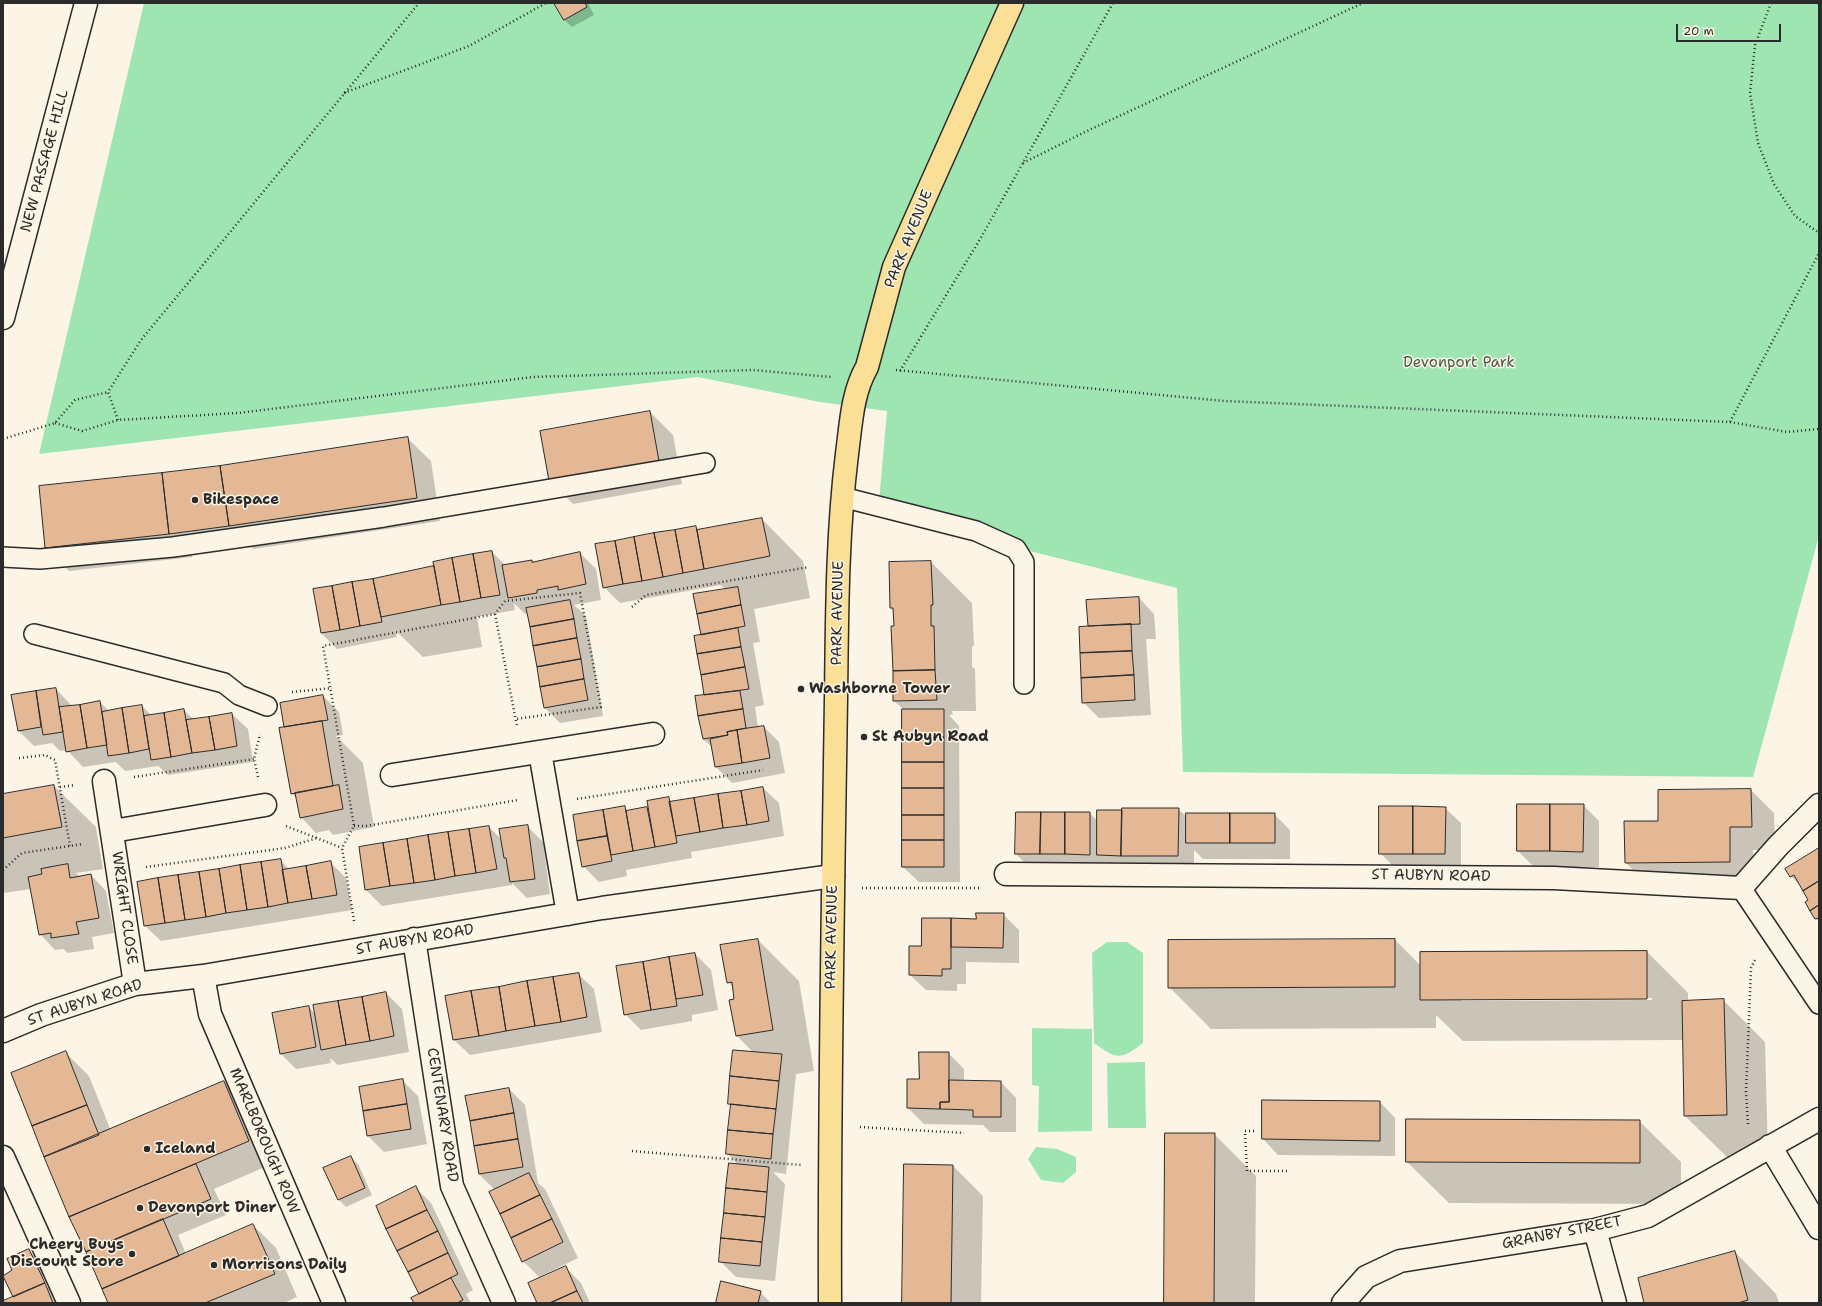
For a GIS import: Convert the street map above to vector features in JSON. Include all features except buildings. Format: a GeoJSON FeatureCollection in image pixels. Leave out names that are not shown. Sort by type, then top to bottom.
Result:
{"type":"FeatureCollection","features":[{"type":"Feature","properties":{"kind":"main road","name":"PARK AVENUE"},"geometry":{"type":"LineString","coordinates":[[830,1303],[829,1167],[837,618],[842,497],[853,411],[894,267],[1012,3]]}},
{"type":"Feature","properties":{"kind":"street","name":"NEW PASSAGE HILL"},"geometry":{"type":"LineString","coordinates":[[3,318],[86,3]]}},
{"type":"Feature","properties":{"kind":"street"},"geometry":{"type":"LineString","coordinates":[[392,775],[653,734]]}},
{"type":"Feature","properties":{"kind":"street"},"geometry":{"type":"LineString","coordinates":[[531,753],[548,799],[568,914]]}},
{"type":"Feature","properties":{"kind":"street","name":"WRIGHT CLOSE"},"geometry":{"type":"LineString","coordinates":[[104,781],[134,984]]}},
{"type":"Feature","properties":{"kind":"street","name":"WRIGHT CLOSE"},"geometry":{"type":"LineString","coordinates":[[113,835],[265,805]]}},
{"type":"Feature","properties":{"kind":"street"},"geometry":{"type":"LineString","coordinates":[[1741,888],[1778,846],[1819,805]]}},
{"type":"Feature","properties":{"kind":"street","name":"ST AUBYN ROAD"},"geometry":{"type":"LineString","coordinates":[[1006,874],[1554,878],[1741,888]]}},
{"type":"Feature","properties":{"kind":"street","name":"ST AUBYN ROAD"},"geometry":{"type":"LineString","coordinates":[[3,1031],[41,1015],[134,984],[203,976],[568,914],[833,882]]}},
{"type":"Feature","properties":{"kind":"street","name":"CENTENARY ROAD"},"geometry":{"type":"LineString","coordinates":[[414,939],[452,1186],[504,1303]]}},
{"type":"Feature","properties":{"kind":"street","name":"MARLBOROUGH ROW"},"geometry":{"type":"LineString","coordinates":[[203,976],[210,1014],[334,1303]]}},
{"type":"Feature","properties":{"kind":"street","name":"GRANBY STREET"},"geometry":{"type":"LineString","coordinates":[[1343,1303],[1366,1277],[1400,1260],[1595,1230],[1648,1216],[1819,1119]]}},
{"type":"Feature","properties":{"kind":"street"},"geometry":{"type":"LineString","coordinates":[[1770,1146],[1819,1228]]}},
{"type":"Feature","properties":{"kind":"street"},"geometry":{"type":"LineString","coordinates":[[3,1158],[69,1303]]}},
{"type":"Feature","properties":{"kind":"street"},"geometry":{"type":"LineString","coordinates":[[1595,1230],[1615,1303]]}},
{"type":"Feature","properties":{"kind":"lane"},"geometry":{"type":"LineString","coordinates":[[3,557],[40,559],[173,547],[384,517],[705,463]]}},
{"type":"Feature","properties":{"kind":"lane"},"geometry":{"type":"LineString","coordinates":[[842,497],[976,531],[1016,549],[1024,562],[1024,684]]}},
{"type":"Feature","properties":{"kind":"lane"},"geometry":{"type":"LineString","coordinates":[[34,634],[224,683],[239,695],[267,706]]}},
{"type":"Feature","properties":{"kind":"lane"},"geometry":{"type":"LineString","coordinates":[[1741,888],[1819,1004]]}},
{"type":"Feature","properties":{"kind":"path"},"geometry":{"type":"LineString","coordinates":[[3,439],[55,423],[75,400],[108,392],[141,340],[343,93],[419,3]]}},
{"type":"Feature","properties":{"kind":"path"},"geometry":{"type":"LineString","coordinates":[[343,93],[469,46],[546,3]]}},
{"type":"Feature","properties":{"kind":"path"},"geometry":{"type":"LineString","coordinates":[[900,371],[979,241],[1113,3]]}},
{"type":"Feature","properties":{"kind":"path"},"geometry":{"type":"LineString","coordinates":[[1023,163],[1089,130],[1363,3]]}},
{"type":"Feature","properties":{"kind":"path"},"geometry":{"type":"LineString","coordinates":[[1771,3],[1755,45],[1750,93],[1758,143],[1774,184],[1795,216],[1819,233]]}},
{"type":"Feature","properties":{"kind":"path"},"geometry":{"type":"LineString","coordinates":[[1730,422],[1819,253]]}},
{"type":"Feature","properties":{"kind":"path"},"geometry":{"type":"LineString","coordinates":[[55,423],[82,431],[118,420],[238,413],[533,377],[753,370],[863,374],[900,371],[1224,401],[1730,422],[1787,432],[1819,429]]}},
{"type":"Feature","properties":{"kind":"path"},"geometry":{"type":"LineString","coordinates":[[108,392],[118,420]]}},
{"type":"Feature","properties":{"kind":"path"},"geometry":{"type":"LineString","coordinates":[[632,607],[646,595],[777,573]]}},
{"type":"Feature","properties":{"kind":"path"},"geometry":{"type":"LineString","coordinates":[[359,949],[342,848],[354,826],[324,646],[495,614],[505,601],[580,593],[601,707],[516,719]]}},
{"type":"Feature","properties":{"kind":"path"},"geometry":{"type":"LineString","coordinates":[[495,614],[516,719],[531,753]]}},
{"type":"Feature","properties":{"kind":"path"},"geometry":{"type":"LineString","coordinates":[[332,688],[287,692],[271,687],[254,759],[267,819],[342,848]]}},
{"type":"Feature","properties":{"kind":"path"},"geometry":{"type":"LineString","coordinates":[[19,758],[45,755],[55,760],[70,846]]}},
{"type":"Feature","properties":{"kind":"path"},"geometry":{"type":"LineString","coordinates":[[60,787],[254,759]]}},
{"type":"Feature","properties":{"kind":"path"},"geometry":{"type":"LineString","coordinates":[[354,826],[366,826],[548,799],[762,770]]}},
{"type":"Feature","properties":{"kind":"path"},"geometry":{"type":"LineString","coordinates":[[3,870],[22,853],[70,846],[113,835]]}},
{"type":"Feature","properties":{"kind":"path"},"geometry":{"type":"LineString","coordinates":[[118,871],[286,848],[317,838]]}},
{"type":"Feature","properties":{"kind":"path"},"geometry":{"type":"LineString","coordinates":[[833,882],[1007,888],[1006,874]]}},
{"type":"Feature","properties":{"kind":"path"},"geometry":{"type":"LineString","coordinates":[[1751,1157],[1746,1092],[1751,968],[1768,928]]}},
{"type":"Feature","properties":{"kind":"path"},"geometry":{"type":"LineString","coordinates":[[830,1125],[964,1133]]}},
{"type":"Feature","properties":{"kind":"path"},"geometry":{"type":"LineString","coordinates":[[1254,1131],[1245,1131],[1247,1171],[1290,1171]]}},
{"type":"Feature","properties":{"kind":"path"},"geometry":{"type":"LineString","coordinates":[[632,1151],[829,1167]]}},
{"type":"Feature","properties":{"kind":"green space","name":"Devonport Park"},"geometry":{"type":"Polygon","coordinates":[[[144,3],[1819,3],[1819,536],[1753,777],[1183,772],[1177,588],[878,513],[887,411],[820,402],[698,377],[39,454],[144,3]]]}},
{"type":"Feature","properties":{"kind":"green space"},"geometry":{"type":"Polygon","coordinates":[[[1107,942],[1127,942],[1143,953],[1143,1043],[1129,1053],[1119,1056],[1108,1053],[1094,1043],[1092,953],[1107,942]]]}},
{"type":"Feature","properties":{"kind":"green space"},"geometry":{"type":"Polygon","coordinates":[[[1032,1028],[1092,1029],[1092,1131],[1038,1132],[1039,1086],[1032,1085],[1032,1028]]]}},
{"type":"Feature","properties":{"kind":"green space"},"geometry":{"type":"Polygon","coordinates":[[[1145,1062],[1146,1128],[1108,1128],[1107,1063],[1145,1062]]]}},
{"type":"Feature","properties":{"kind":"green space"},"geometry":{"type":"Polygon","coordinates":[[[1036,1147],[1057,1149],[1076,1157],[1076,1172],[1063,1183],[1041,1180],[1028,1159],[1036,1147]]]}},
{"type":"Feature","properties":{"kind":"place","name":"Bikespace"},"geometry":{"type":"Point","coordinates":[195,500]}},
{"type":"Feature","properties":{"kind":"place","name":"Washborne Tower"},"geometry":{"type":"Point","coordinates":[801,689]}},
{"type":"Feature","properties":{"kind":"place","name":"St Aubyn Road"},"geometry":{"type":"Point","coordinates":[864,737]}},
{"type":"Feature","properties":{"kind":"place","name":"Iceland"},"geometry":{"type":"Point","coordinates":[147,1149]}},
{"type":"Feature","properties":{"kind":"place","name":"Devonport Diner"},"geometry":{"type":"Point","coordinates":[140,1208]}},
{"type":"Feature","properties":{"kind":"place","name":"Cheery Buys Discount Store"},"geometry":{"type":"Point","coordinates":[132,1254]}},
{"type":"Feature","properties":{"kind":"place","name":"Morrisons Daily"},"geometry":{"type":"Point","coordinates":[214,1265]}}]}
